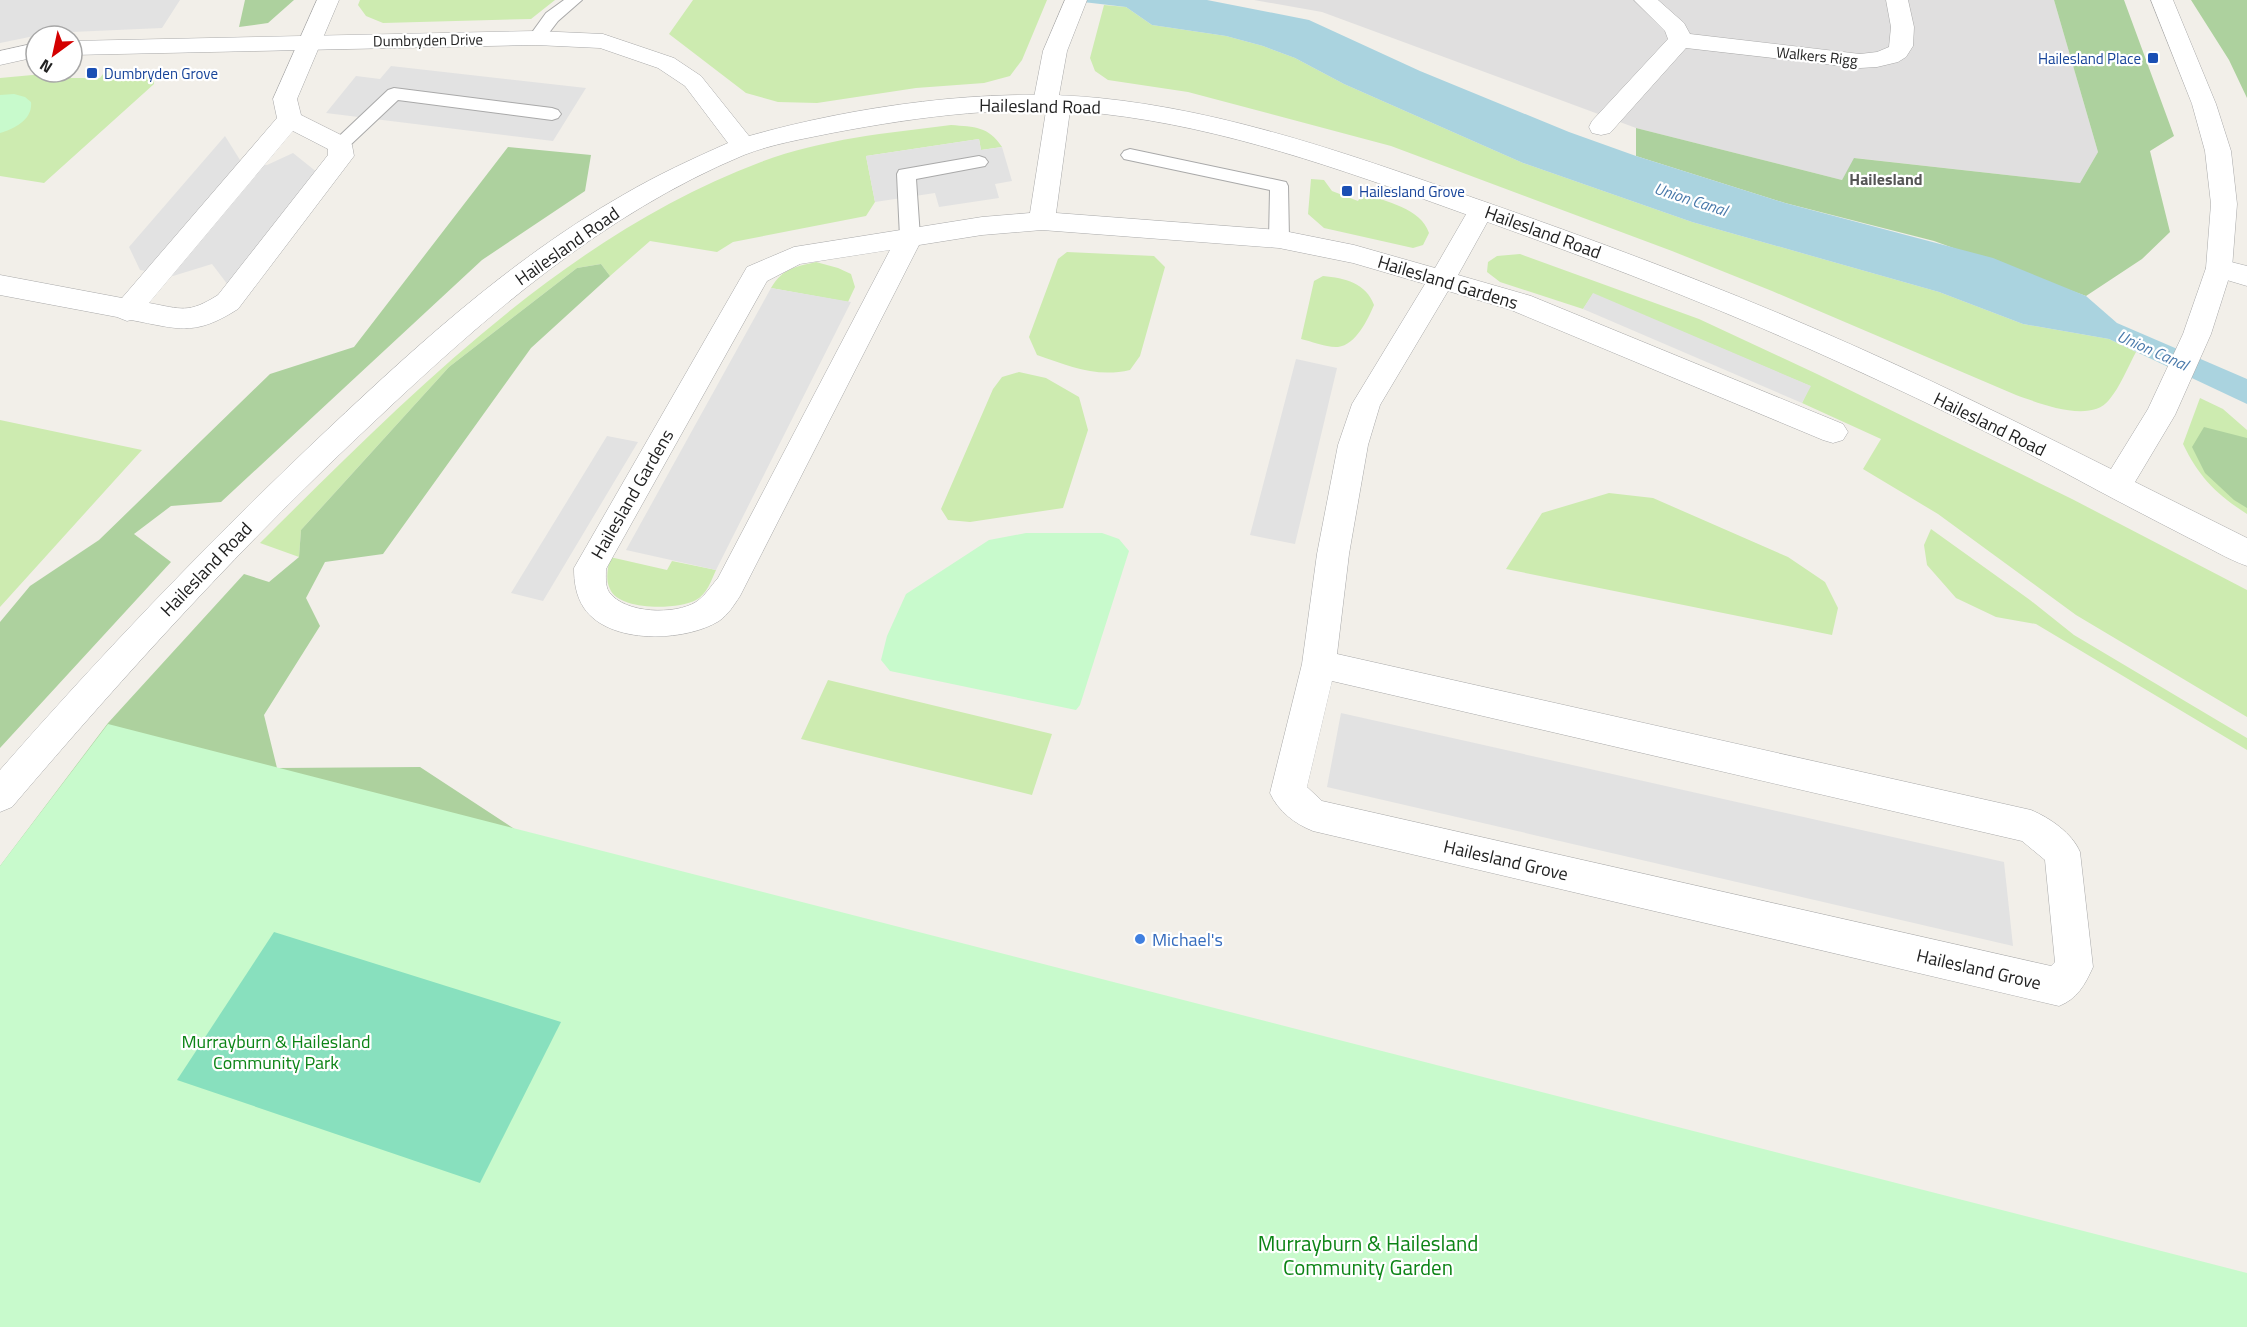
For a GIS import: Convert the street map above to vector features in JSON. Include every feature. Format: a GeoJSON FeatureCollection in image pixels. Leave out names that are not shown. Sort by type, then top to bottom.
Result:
{"type":"FeatureCollection","features":[{"type":"Feature","properties":{"kind":"street"},"geometry":{"type":"LineString","coordinates":[[0,285],[186,320],[209,314],[228,302],[342,156],[340,146],[290,119],[285,99],[328,0]]}},
{"type":"Feature","properties":{"kind":"street"},"geometry":{"type":"LineString","coordinates":[[1601,127],[1680,40],[1676,28],[1646,0]]}},
{"type":"Feature","properties":{"kind":"street","name":"Walkers Rigg"},"geometry":{"type":"LineString","coordinates":[[1680,40],[1860,61],[1879,61],[1901,49],[1906,40],[1897,0]]}},
{"type":"Feature","properties":{"kind":"street"},"geometry":{"type":"LineString","coordinates":[[2117,487],[2147,433],[2160,415],[2197,334],[2219,268],[2224,204],[2218,151],[2204,104],[2162,0]]}},
{"type":"Feature","properties":{"kind":"street"},"geometry":{"type":"LineString","coordinates":[[1041,222],[1055,51],[1072,11]]}},
{"type":"Feature","properties":{"kind":"street","name":"Dumbryden Drive"},"geometry":{"type":"LineString","coordinates":[[84,48],[536,39],[603,41],[666,63],[693,81],[743,146]]}},
{"type":"Feature","properties":{"kind":"street"},"geometry":{"type":"LineString","coordinates":[[0,58],[24,53]]}},
{"type":"Feature","properties":{"kind":"street","name":"Hailesland Road"},"geometry":{"type":"LineString","coordinates":[[0,796],[77,705],[186,588],[296,478],[424,357],[562,245],[620,208],[678,176],[743,146],[800,132],[939,106],[1052,103],[1122,109],[1206,122],[1297,148],[1482,210],[1637,267],[1821,342],[2247,553]]}},
{"type":"Feature","properties":{"kind":"street"},"geometry":{"type":"LineString","coordinates":[[127,310],[290,119]]}},
{"type":"Feature","properties":{"kind":"street","name":"Hailesland Grove"},"geometry":{"type":"LineString","coordinates":[[1319,664],[2031,827],[2062,852],[2074,967],[2059,987],[1313,815],[1288,793],[1319,664],[1333,554],[1353,445],[1366,404],[1482,210]]}},
{"type":"Feature","properties":{"kind":"street","name":"Hailesland Gardens"},"geometry":{"type":"LineString","coordinates":[[910,237],[729,587],[708,611],[688,621],[660,624],[616,615],[597,601],[590,584],[590,568],[757,274],[794,256],[910,237],[981,226],[1041,222],[1279,239],[1354,254],[1521,303],[1833,432]]}},
{"type":"Feature","properties":{"kind":"street"},"geometry":{"type":"LineString","coordinates":[[2219,268],[2247,276]]}},
{"type":"Feature","properties":{"kind":"lane"},"geometry":{"type":"LineString","coordinates":[[536,39],[552,17],[574,0]]}},
{"type":"Feature","properties":{"kind":"lane"},"geometry":{"type":"LineString","coordinates":[[340,146],[394,94],[552,114]]}},
{"type":"Feature","properties":{"kind":"lane"},"geometry":{"type":"LineString","coordinates":[[1130,155],[1279,186],[1279,239]]}},
{"type":"Feature","properties":{"kind":"lane"},"geometry":{"type":"LineString","coordinates":[[910,237],[906,174],[979,162]]}},
{"type":"Feature","properties":{"kind":"shaded area"},"geometry":{"type":"Polygon","coordinates":[[[0,0],[180,0],[162,28],[84,31],[84,24],[24,24],[24,38],[0,43],[0,0]]]}},
{"type":"Feature","properties":{"kind":"shaded area"},"geometry":{"type":"Polygon","coordinates":[[[1254,0],[2054,0],[2098,152],[2080,183],[1855,158],[1842,180],[1636,128],[1322,12],[1254,0]]]}},
{"type":"Feature","properties":{"kind":"shaded area"},"geometry":{"type":"Polygon","coordinates":[[[391,66],[586,88],[553,141],[326,113],[356,76],[380,79],[391,66]]]}},
{"type":"Feature","properties":{"kind":"shaded area"},"geometry":{"type":"Polygon","coordinates":[[[225,136],[240,160],[267,165],[293,153],[318,173],[228,285],[212,264],[173,276],[140,270],[129,247],[225,136]]]}},
{"type":"Feature","properties":{"kind":"shaded area"},"geometry":{"type":"Polygon","coordinates":[[[979,139],[981,150],[1002,147],[1012,181],[995,184],[999,198],[939,207],[935,193],[875,202],[866,156],[979,139]]]}},
{"type":"Feature","properties":{"kind":"shaded area"},"geometry":{"type":"Polygon","coordinates":[[[771,288],[851,302],[716,570],[626,550],[771,288]]]}},
{"type":"Feature","properties":{"kind":"shaded area"},"geometry":{"type":"Polygon","coordinates":[[[1593,293],[1811,386],[1802,403],[1583,309],[1593,293]]]}},
{"type":"Feature","properties":{"kind":"shaded area"},"geometry":{"type":"Polygon","coordinates":[[[1296,359],[1337,368],[1295,544],[1250,535],[1296,359]]]}},
{"type":"Feature","properties":{"kind":"shaded area"},"geometry":{"type":"Polygon","coordinates":[[[607,436],[638,442],[543,601],[511,593],[607,436]]]}},
{"type":"Feature","properties":{"kind":"shaded area"},"geometry":{"type":"Polygon","coordinates":[[[1341,713],[2004,862],[2013,946],[1327,787],[1341,713]]]}},
{"type":"Feature","properties":{"kind":"green space"},"geometry":{"type":"Polygon","coordinates":[[[245,0],[294,0],[268,23],[239,27],[245,0]]]}},
{"type":"Feature","properties":{"kind":"green space"},"geometry":{"type":"Polygon","coordinates":[[[360,0],[555,0],[531,19],[383,23],[366,16],[358,5],[360,0]]]}},
{"type":"Feature","properties":{"kind":"green space"},"geometry":{"type":"Polygon","coordinates":[[[693,0],[1047,0],[1022,60],[1010,76],[984,83],[916,88],[817,103],[778,102],[746,93],[669,34],[693,0]]]}},
{"type":"Feature","properties":{"kind":"green space"},"geometry":{"type":"Polygon","coordinates":[[[2054,0],[2124,0],[2174,136],[2150,151],[2170,232],[2142,259],[2086,296],[1934,241],[1785,203],[1636,156],[1636,128],[1842,180],[1854,158],[2080,183],[2098,152],[2054,0]]]}},
{"type":"Feature","properties":{"kind":"green space"},"geometry":{"type":"Polygon","coordinates":[[[2191,0],[2247,0],[2247,98],[2229,60],[2191,0]]]}},
{"type":"Feature","properties":{"kind":"green space"},"geometry":{"type":"Polygon","coordinates":[[[1104,5],[1126,7],[1152,25],[1226,36],[1263,46],[1295,58],[1344,84],[1523,163],[1692,222],[1939,292],[2023,324],[2109,339],[2136,352],[2117,389],[2100,407],[2077,411],[2038,403],[1672,251],[1391,146],[1188,92],[1108,80],[1095,71],[1090,58],[1104,5]]]}},
{"type":"Feature","properties":{"kind":"green space"},"geometry":{"type":"Polygon","coordinates":[[[106,70],[154,70],[154,84],[44,183],[0,176],[0,78],[24,76],[24,84],[84,84],[84,78],[100,78],[106,70]]]}},
{"type":"Feature","properties":{"kind":"green space"},"geometry":{"type":"Polygon","coordinates":[[[14,94],[25,97],[31,102],[31,108],[22,122],[0,133],[0,95],[14,94]]]}},
{"type":"Feature","properties":{"kind":"green space"},"geometry":{"type":"Polygon","coordinates":[[[951,125],[974,127],[986,131],[1002,147],[981,150],[979,139],[866,156],[875,202],[866,216],[733,242],[717,252],[650,241],[610,276],[601,264],[577,268],[449,367],[301,530],[299,557],[260,543],[431,378],[555,276],[621,232],[689,193],[784,154],[831,142],[951,125]]]}},
{"type":"Feature","properties":{"kind":"green space"},"geometry":{"type":"Polygon","coordinates":[[[508,147],[591,155],[585,191],[482,260],[221,502],[171,506],[134,534],[171,562],[0,748],[0,622],[30,586],[99,540],[270,374],[354,347],[508,147]]]}},
{"type":"Feature","properties":{"kind":"green space"},"geometry":{"type":"Polygon","coordinates":[[[1311,179],[1324,180],[1332,191],[1358,201],[1363,193],[1411,212],[1425,224],[1429,233],[1423,245],[1413,248],[1324,228],[1308,214],[1311,179]]]}},
{"type":"Feature","properties":{"kind":"green space"},"geometry":{"type":"Polygon","coordinates":[[[1067,252],[1154,256],[1165,267],[1140,356],[1130,370],[1094,372],[1037,355],[1029,337],[1058,259],[1067,252]]]}},
{"type":"Feature","properties":{"kind":"green space"},"geometry":{"type":"Polygon","coordinates":[[[1520,254],[1699,319],[2072,499],[2247,590],[2247,717],[2076,615],[1938,514],[1863,469],[1881,439],[1802,403],[1810,386],[1593,294],[1583,309],[1500,282],[1487,272],[1488,262],[1497,256],[1520,254]]]}},
{"type":"Feature","properties":{"kind":"green space"},"geometry":{"type":"Polygon","coordinates":[[[816,262],[851,274],[855,287],[848,302],[771,288],[785,272],[816,262]]]}},
{"type":"Feature","properties":{"kind":"green space"},"geometry":{"type":"Polygon","coordinates":[[[601,264],[610,276],[531,348],[383,554],[325,562],[306,598],[320,626],[264,715],[277,768],[420,767],[571,866],[0,866],[108,723],[244,574],[269,582],[299,557],[301,530],[449,367],[577,268],[601,264]]]}},
{"type":"Feature","properties":{"kind":"green space"},"geometry":{"type":"Polygon","coordinates":[[[1323,276],[1354,283],[1366,291],[1374,305],[1356,337],[1338,347],[1301,339],[1314,281],[1323,276]]]}},
{"type":"Feature","properties":{"kind":"green space"},"geometry":{"type":"Polygon","coordinates":[[[1019,372],[1046,378],[1079,397],[1088,430],[1063,508],[970,522],[948,520],[941,509],[993,389],[1002,377],[1019,372]]]}},
{"type":"Feature","properties":{"kind":"green space"},"geometry":{"type":"Polygon","coordinates":[[[2200,398],[2223,409],[2247,430],[2247,514],[2209,484],[2195,466],[2183,444],[2200,398]]]}},
{"type":"Feature","properties":{"kind":"green space"},"geometry":{"type":"Polygon","coordinates":[[[0,420],[142,450],[0,607],[0,420]]]}},
{"type":"Feature","properties":{"kind":"green space"},"geometry":{"type":"Polygon","coordinates":[[[2204,427],[2247,438],[2247,508],[2234,500],[2205,473],[2192,447],[2204,427]]]}},
{"type":"Feature","properties":{"kind":"green space"},"geometry":{"type":"Polygon","coordinates":[[[1609,493],[1653,498],[1788,557],[1825,582],[1838,608],[1832,635],[1506,569],[1542,513],[1609,493]]]}},
{"type":"Feature","properties":{"kind":"green space"},"geometry":{"type":"Polygon","coordinates":[[[1931,529],[2030,600],[2074,635],[2247,738],[2247,750],[2036,624],[1996,617],[1956,598],[1927,565],[1924,545],[1931,529]]]}},
{"type":"Feature","properties":{"kind":"green space"},"geometry":{"type":"Polygon","coordinates":[[[1026,533],[1102,533],[1119,539],[1129,551],[1080,705],[1076,710],[890,671],[881,660],[887,636],[906,594],[989,540],[1026,533]]]}},
{"type":"Feature","properties":{"kind":"green space"},"geometry":{"type":"Polygon","coordinates":[[[610,557],[667,570],[672,561],[716,570],[706,591],[696,600],[676,606],[636,605],[616,596],[610,589],[607,573],[610,557]]]}},
{"type":"Feature","properties":{"kind":"green space"},"geometry":{"type":"Polygon","coordinates":[[[828,680],[1052,734],[1032,795],[801,739],[828,680]]]}},
{"type":"Feature","properties":{"kind":"green space","name":"Murrayburn & Hailesland Community Park"},"geometry":{"type":"Polygon","coordinates":[[[108,724],[2247,1273],[2247,1327],[0,1327],[0,866],[108,724]]]}},
{"type":"Feature","properties":{"kind":"green space"},"geometry":{"type":"Polygon","coordinates":[[[274,932],[561,1022],[480,1183],[177,1080],[274,932]]]}},
{"type":"Feature","properties":{"kind":"water","name":"Union Canal"},"geometry":{"type":"Polygon","coordinates":[[[1066,0],[1207,0],[1309,20],[1420,71],[1569,132],[1636,156],[1785,203],[1993,258],[2086,296],[2117,323],[2247,379],[2247,404],[2109,339],[2023,324],[1939,292],[1692,222],[1523,163],[1344,84],[1295,58],[1263,46],[1226,36],[1152,25],[1126,7],[1066,0]]]}},
{"type":"Feature","properties":{"kind":"place","name":"Hailesland Place"},"geometry":{"type":"Point","coordinates":[2153,58]}},
{"type":"Feature","properties":{"kind":"place","name":"Dumbryden Grove"},"geometry":{"type":"Point","coordinates":[92,73]}},
{"type":"Feature","properties":{"kind":"place","name":"Hailesland Grove"},"geometry":{"type":"Point","coordinates":[1347,191]}},
{"type":"Feature","properties":{"kind":"place","name":"Michael's"},"geometry":{"type":"Point","coordinates":[1140,939]}},
{"type":"Feature","properties":{"kind":"district","name":"Hailesland"},"geometry":{"type":"Point","coordinates":[1886,179]}},
{"type":"Feature","properties":{"kind":"park label","name":"Murrayburn & Hailesland Community Garden"},"geometry":{"type":"Point","coordinates":[1368,1255]}}]}
